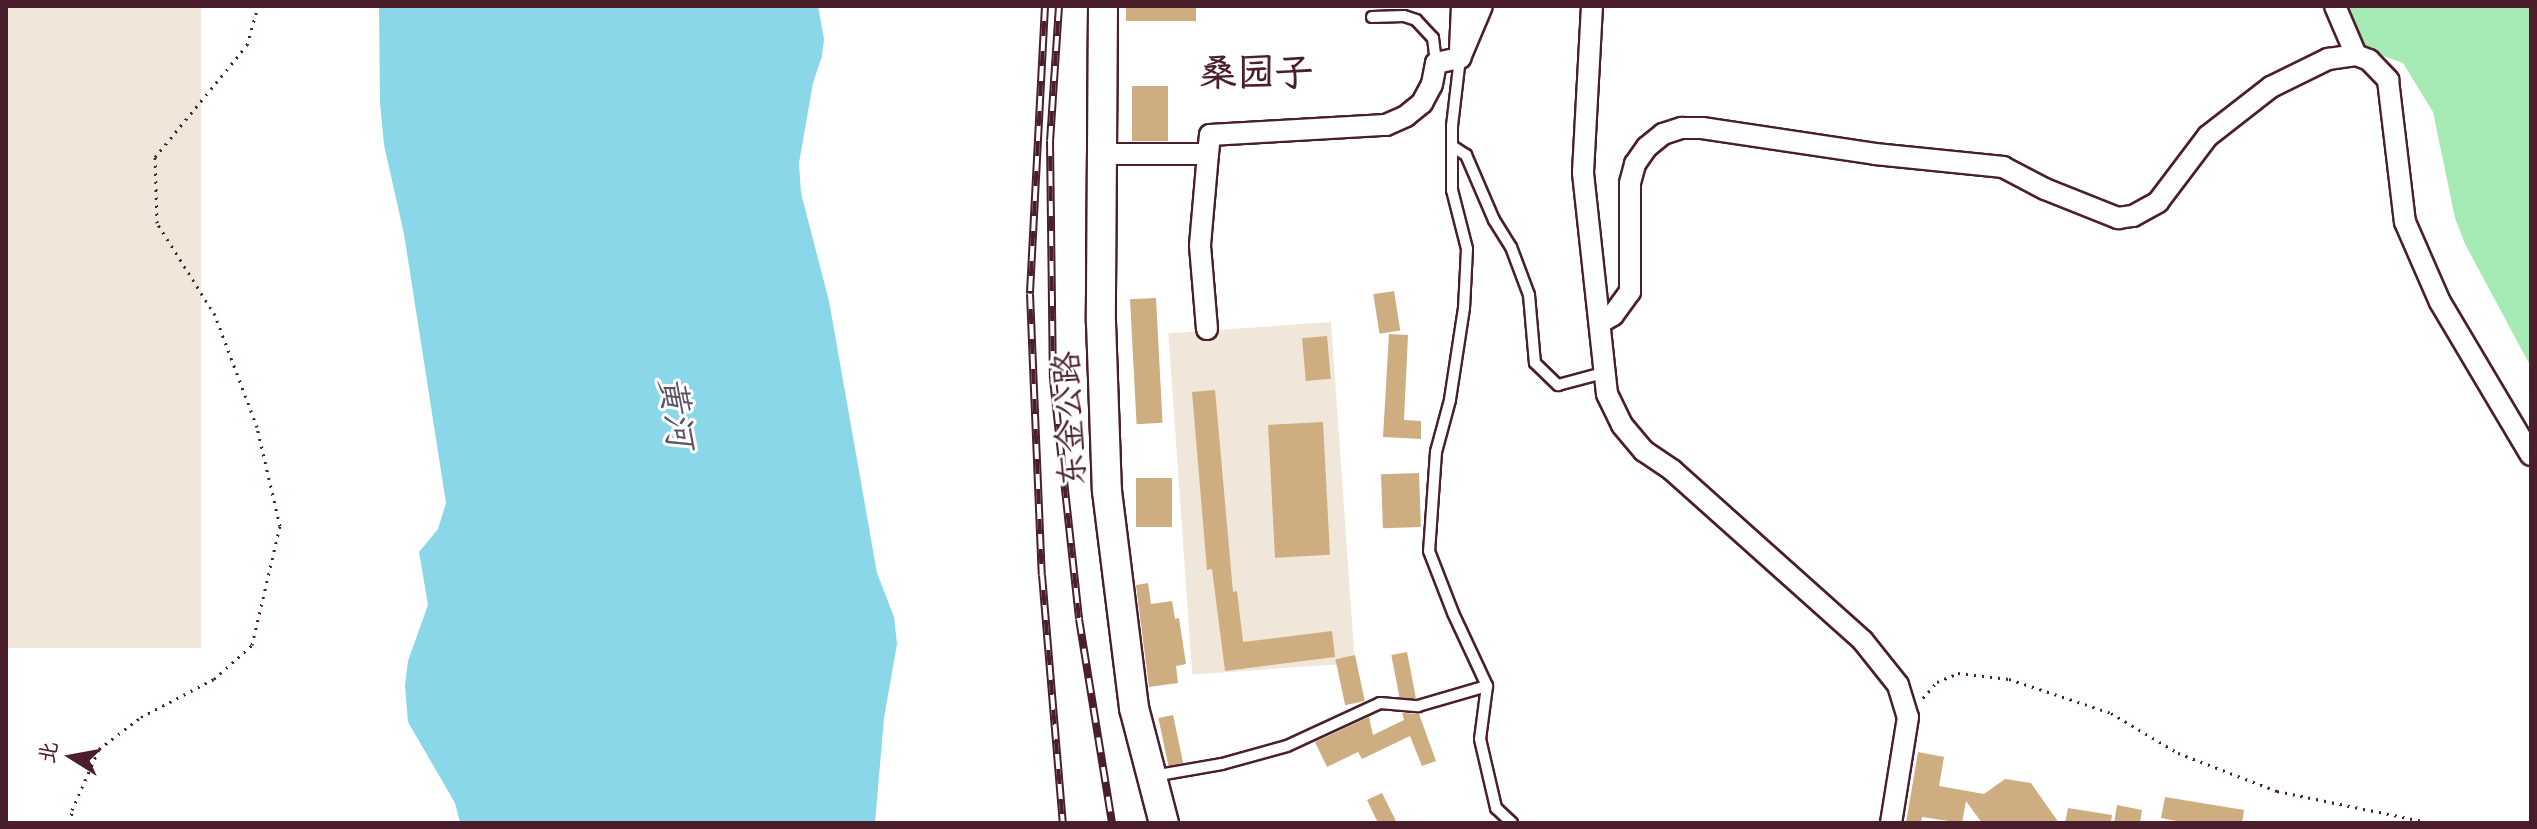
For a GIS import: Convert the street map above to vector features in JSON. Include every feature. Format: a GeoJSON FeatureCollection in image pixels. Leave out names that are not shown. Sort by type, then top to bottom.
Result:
{"type":"FeatureCollection","features":[{"type":"Feature","properties":{"kind":"main road","name":"东金公路"},"geometry":{"type":"LineString","coordinates":[[1103,6],[1099,154],[1107,491],[1134,708],[1164,823]]}},
{"type":"Feature","properties":{"kind":"street"},"geometry":{"type":"LineString","coordinates":[[1460,58],[1462,6]]}},
{"type":"Feature","properties":{"kind":"street"},"geometry":{"type":"LineString","coordinates":[[1460,58],[1482,6]]}},
{"type":"Feature","properties":{"kind":"street"},"geometry":{"type":"LineString","coordinates":[[1592,6],[1583,173],[1607,394],[1622,425],[1644,451],[1672,470],[1863,641],[1898,685],[1908,717],[1891,823]]}},
{"type":"Feature","properties":{"kind":"street"},"geometry":{"type":"LineString","coordinates":[[2335,6],[2356,55]]}},
{"type":"Feature","properties":{"kind":"street"},"geometry":{"type":"LineString","coordinates":[[1601,322],[1613,315],[1630,292],[1630,183],[1635,164],[1647,147],[1663,134],[1682,128],[1702,128],[1875,154],[2003,167],[2045,189],[2118,218],[2133,216],[2158,202],[2208,136],[2271,87],[2328,59],[2356,55],[2369,60],[2388,80],[2405,222],[2434,288],[2531,455]]}},
{"type":"Feature","properties":{"kind":"street"},"geometry":{"type":"LineString","coordinates":[[1207,329],[1200,245],[1210,135],[1386,125],[1406,116],[1422,103],[1432,84],[1436,63],[1460,58]]}},
{"type":"Feature","properties":{"kind":"street"},"geometry":{"type":"LineString","coordinates":[[1099,154],[1208,154]]}},
{"type":"Feature","properties":{"kind":"lane"},"geometry":{"type":"LineString","coordinates":[[1372,17],[1404,16],[1416,20],[1433,38],[1436,63]]}},
{"type":"Feature","properties":{"kind":"lane"},"geometry":{"type":"LineString","coordinates":[[1460,58],[1452,146],[1452,190],[1467,249],[1464,308],[1450,400],[1436,452],[1429,551],[1453,613],[1487,686],[1480,739],[1496,808],[1512,823]]}},
{"type":"Feature","properties":{"kind":"lane"},"geometry":{"type":"LineString","coordinates":[[1452,146],[1466,155],[1494,220],[1511,247],[1529,295],[1535,363],[1558,385],[1603,373]]}},
{"type":"Feature","properties":{"kind":"lane"},"geometry":{"type":"LineString","coordinates":[[1151,776],[1222,764],[1287,746],[1380,703],[1418,706],[1487,686]]}},
{"type":"Feature","properties":{"kind":"path"},"geometry":{"type":"LineString","coordinates":[[71,823],[72,810],[99,749],[141,717],[214,679],[252,645],[280,526],[257,427],[215,315],[157,223],[155,157],[247,45],[258,6]]}},
{"type":"Feature","properties":{"kind":"path"},"geometry":{"type":"LineString","coordinates":[[1908,717],[1937,682],[1958,673],[2009,679],[2111,713],[2178,753],[2277,791],[2431,823]]}},
{"type":"Feature","properties":{"kind":"shaded area"},"geometry":{"type":"Polygon","coordinates":[[[6,6],[201,6],[201,648],[6,648],[6,6]]]}},
{"type":"Feature","properties":{"kind":"shaded area"},"geometry":{"type":"Polygon","coordinates":[[[1331,322],[1355,663],[1192,675],[1168,333],[1331,322]]]}},
{"type":"Feature","properties":{"kind":"green space"},"geometry":{"type":"Polygon","coordinates":[[[2348,6],[2531,6],[2531,367],[2465,244],[2455,218],[2433,112],[2403,63],[2367,50],[2348,6]]]}},
{"type":"Feature","properties":{"kind":"water","name":"黄河"},"geometry":{"type":"Polygon","coordinates":[[[379,6],[818,6],[824,39],[799,163],[801,193],[829,301],[877,573],[894,617],[897,644],[884,718],[875,823],[460,823],[455,803],[408,722],[405,685],[408,661],[428,605],[419,552],[438,529],[446,503],[404,234],[384,145],[380,103],[379,6]]]}},
{"type":"Feature","properties":{"kind":"building"},"geometry":{"type":"Polygon","coordinates":[[[1126,6],[1196,6],[1196,21],[1126,21],[1126,6]]]}},
{"type":"Feature","properties":{"kind":"building"},"geometry":{"type":"Polygon","coordinates":[[[1132,86],[1168,86],[1168,141],[1132,141],[1132,86]]]}},
{"type":"Feature","properties":{"kind":"building"},"geometry":{"type":"Polygon","coordinates":[[[1394,291],[1400,331],[1380,334],[1373,294],[1394,291]]]}},
{"type":"Feature","properties":{"kind":"building"},"geometry":{"type":"Polygon","coordinates":[[[1156,298],[1163,423],[1137,424],[1130,299],[1156,298]]]}},
{"type":"Feature","properties":{"kind":"building"},"geometry":{"type":"Polygon","coordinates":[[[1389,334],[1408,335],[1404,420],[1421,421],[1421,439],[1383,437],[1389,334]]]}},
{"type":"Feature","properties":{"kind":"building"},"geometry":{"type":"Polygon","coordinates":[[[1327,336],[1331,379],[1306,381],[1302,338],[1327,336]]]}},
{"type":"Feature","properties":{"kind":"building"},"geometry":{"type":"Polygon","coordinates":[[[1215,390],[1233,592],[1237,591],[1243,642],[1332,631],[1335,657],[1225,671],[1212,569],[1207,570],[1192,392],[1215,390]]]}},
{"type":"Feature","properties":{"kind":"building"},"geometry":{"type":"Polygon","coordinates":[[[1323,422],[1330,555],[1275,558],[1268,425],[1323,422]]]}},
{"type":"Feature","properties":{"kind":"building"},"geometry":{"type":"Polygon","coordinates":[[[1419,473],[1421,527],[1383,528],[1381,474],[1419,473]]]}},
{"type":"Feature","properties":{"kind":"building"},"geometry":{"type":"Polygon","coordinates":[[[1136,478],[1172,478],[1172,527],[1136,527],[1136,478]]]}},
{"type":"Feature","properties":{"kind":"building"},"geometry":{"type":"Polygon","coordinates":[[[1148,583],[1151,604],[1172,601],[1175,619],[1179,618],[1186,664],[1176,666],[1178,683],[1149,687],[1136,585],[1148,583]]]}},
{"type":"Feature","properties":{"kind":"building"},"geometry":{"type":"Polygon","coordinates":[[[1407,652],[1416,698],[1400,701],[1391,655],[1407,652]]]}},
{"type":"Feature","properties":{"kind":"building"},"geometry":{"type":"Polygon","coordinates":[[[1355,655],[1365,701],[1345,705],[1335,659],[1355,655]]]}},
{"type":"Feature","properties":{"kind":"building"},"geometry":{"type":"Polygon","coordinates":[[[1402,713],[1419,714],[1436,761],[1422,766],[1410,736],[1362,759],[1358,752],[1327,767],[1315,742],[1369,717],[1373,735],[1404,720],[1402,713]]]}},
{"type":"Feature","properties":{"kind":"building"},"geometry":{"type":"Polygon","coordinates":[[[1173,715],[1183,763],[1169,766],[1158,718],[1173,715]]]}},
{"type":"Feature","properties":{"kind":"building"},"geometry":{"type":"Polygon","coordinates":[[[1918,752],[1944,757],[1939,786],[1984,794],[2005,779],[2031,783],[2059,823],[1982,823],[1966,801],[1962,823],[1922,817],[1921,823],[1906,823],[1918,752]]]}},
{"type":"Feature","properties":{"kind":"building"},"geometry":{"type":"Polygon","coordinates":[[[1382,793],[1397,823],[1378,823],[1367,800],[1382,793]]]}},
{"type":"Feature","properties":{"kind":"building"},"geometry":{"type":"Polygon","coordinates":[[[2165,797],[2244,810],[2242,823],[2187,823],[2161,818],[2165,797]]]}},
{"type":"Feature","properties":{"kind":"building"},"geometry":{"type":"Polygon","coordinates":[[[2117,805],[2142,810],[2140,823],[2114,823],[2117,805]]]}},
{"type":"Feature","properties":{"kind":"building"},"geometry":{"type":"Polygon","coordinates":[[[2068,808],[2112,815],[2111,823],[2065,823],[2068,808]]]}},
{"type":"Feature","properties":{"kind":"railway"},"geometry":{"type":"LineString","coordinates":[[1045,6],[1030,294],[1042,575],[1063,823]]}},
{"type":"Feature","properties":{"kind":"railway"},"geometry":{"type":"LineString","coordinates":[[1059,6],[1050,141],[1053,379],[1079,619],[1112,823]]}},
{"type":"Feature","properties":{"kind":"district","name":"桑园子"},"geometry":{"type":"Point","coordinates":[1256,73]}}]}
